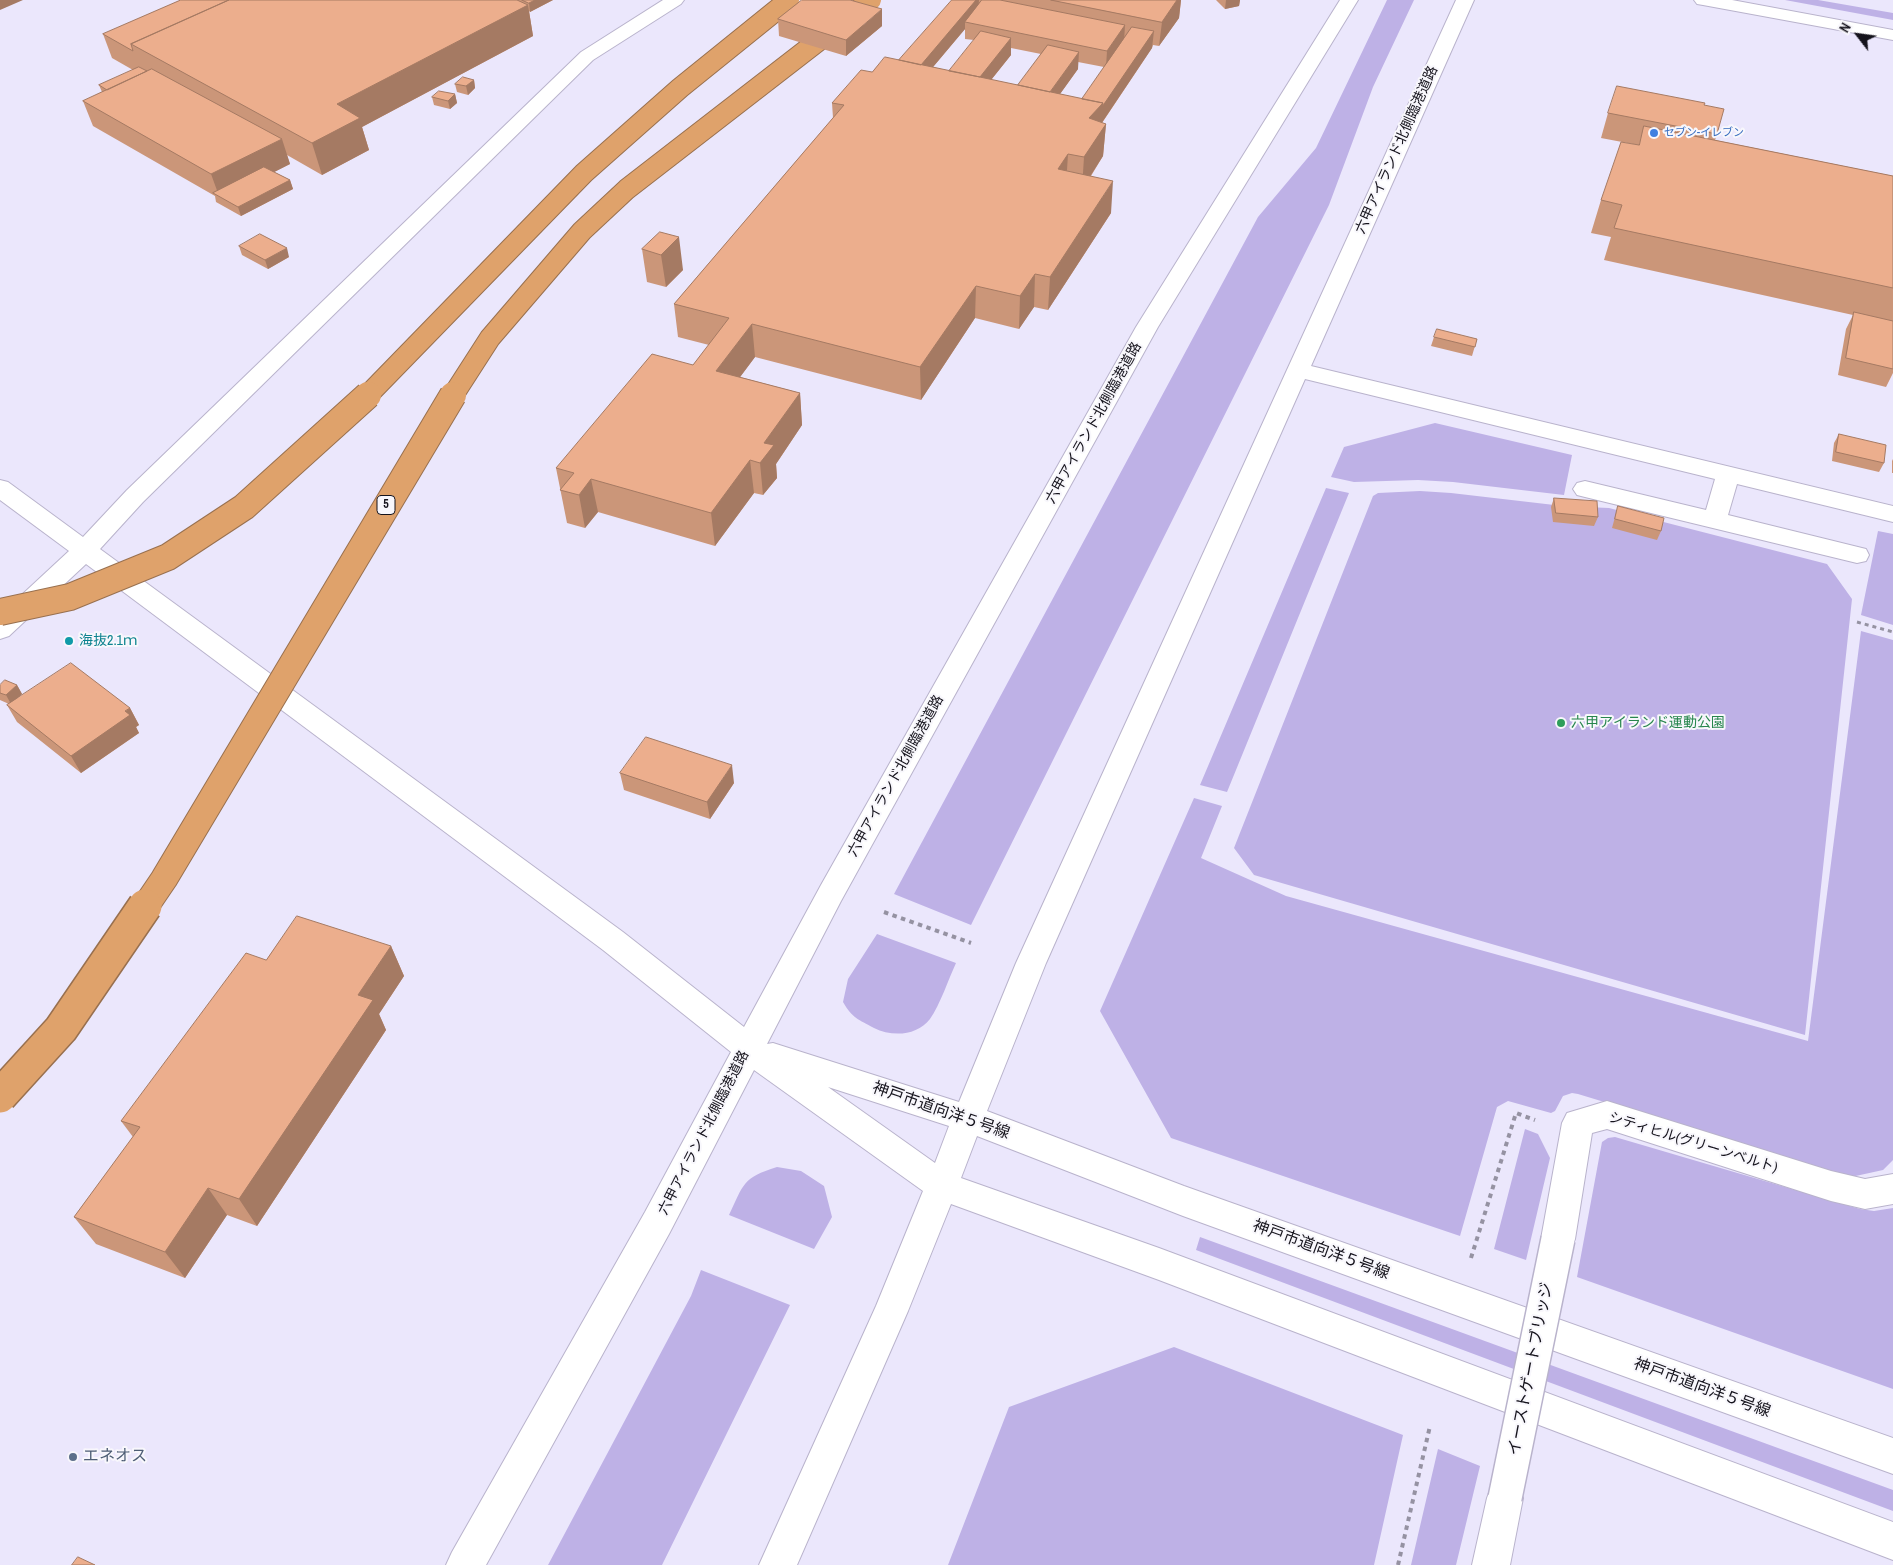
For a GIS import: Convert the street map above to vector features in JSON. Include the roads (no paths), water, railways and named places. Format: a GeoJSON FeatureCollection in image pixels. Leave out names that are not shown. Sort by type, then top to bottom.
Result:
{"type":"FeatureCollection","features":[{"type":"Feature","properties":{"kind":"highway"},"geometry":{"type":"LineString","coordinates":[[0,612],[70,597],[168,557],[244,507],[375,389],[584,173],[680,88],[788,0]]}},
{"type":"Feature","properties":{"kind":"highway","name":"5"},"geometry":{"type":"LineString","coordinates":[[0,1096],[61,1029],[164,879],[441,414],[490,338],[582,231],[627,189],[833,31],[870,0]]}},
{"type":"Feature","properties":{"kind":"street"},"geometry":{"type":"LineString","coordinates":[[0,630],[85,550],[135,496],[587,56],[675,0]]}},
{"type":"Feature","properties":{"kind":"street","name":"六甲アイランド北側臨港道路"},"geometry":{"type":"LineString","coordinates":[[465,1565],[657,1223],[831,893],[1147,327],[1349,0]]}},
{"type":"Feature","properties":{"kind":"street","name":"六甲アイランド北側臨港道路"},"geometry":{"type":"LineString","coordinates":[[778,1565],[891,1311],[940,1185],[1031,963],[1465,0]]}},
{"type":"Feature","properties":{"kind":"street"},"geometry":{"type":"LineString","coordinates":[[1703,0],[1893,35]]}},
{"type":"Feature","properties":{"kind":"street"},"geometry":{"type":"LineString","coordinates":[[1298,370],[1893,514]]}},
{"type":"Feature","properties":{"kind":"street"},"geometry":{"type":"LineString","coordinates":[[1714,520],[1728,474]]}},
{"type":"Feature","properties":{"kind":"street"},"geometry":{"type":"LineString","coordinates":[[0,488],[613,941],[748,1048],[940,1185],[1159,1264],[1893,1541]]}},
{"type":"Feature","properties":{"kind":"street"},"geometry":{"type":"LineString","coordinates":[[1586,489],[1857,555]]}},
{"type":"Feature","properties":{"kind":"street","name":"神戸市道向洋５号線"},"geometry":{"type":"LineString","coordinates":[[748,1048],[967,1118],[1183,1201],[1893,1456]]}},
{"type":"Feature","properties":{"kind":"street","name":"シティヒル(グリーンベルト)"},"geometry":{"type":"LineString","coordinates":[[1558,1239],[1578,1123],[1607,1114],[1831,1186],[1865,1194],[1893,1189]]}},
{"type":"Feature","properties":{"kind":"street","name":"イーストゲートブリッジ"},"geometry":{"type":"LineString","coordinates":[[1491,1565],[1558,1239]]}},
{"type":"Feature","properties":{"kind":"place","name":"セブン-イレブン"},"geometry":{"type":"Point","coordinates":[1654,133]}},
{"type":"Feature","properties":{"kind":"place","name":"海抜2.1ｍ"},"geometry":{"type":"Point","coordinates":[69,641]}},
{"type":"Feature","properties":{"kind":"place","name":"六甲アイランド運動公園"},"geometry":{"type":"Point","coordinates":[1561,723]}},
{"type":"Feature","properties":{"kind":"place","name":"エネオス"},"geometry":{"type":"Point","coordinates":[73,1457]}}]}
